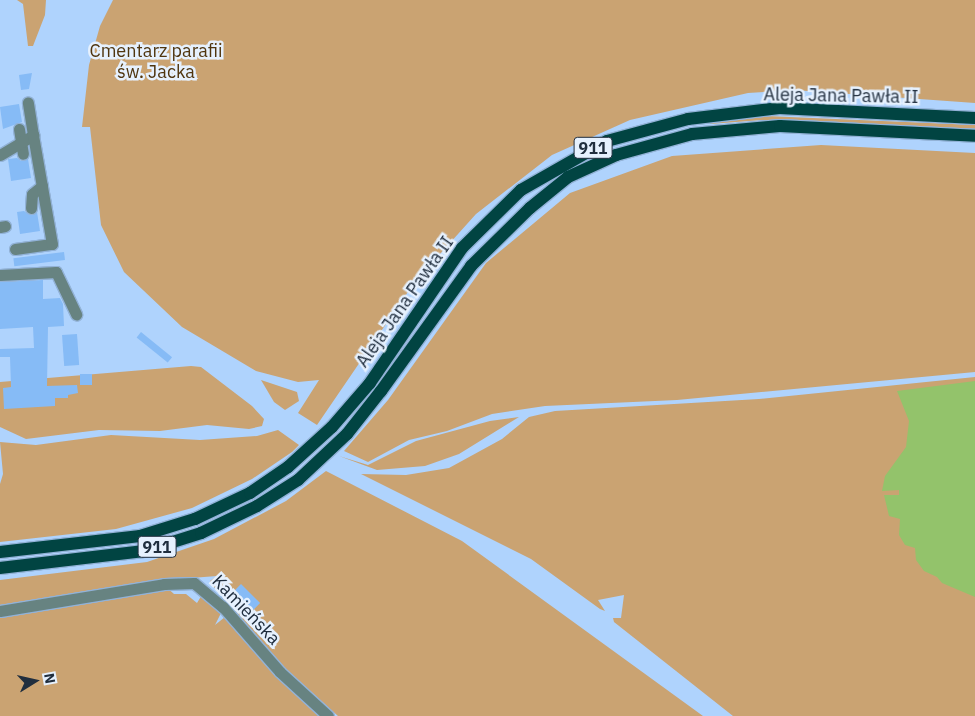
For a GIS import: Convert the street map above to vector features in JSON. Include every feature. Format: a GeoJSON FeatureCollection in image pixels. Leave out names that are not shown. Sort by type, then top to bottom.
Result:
{"type":"FeatureCollection","features":[{"type":"Feature","properties":{"kind":"main road","name":"Aleja Jana Pawła II"},"geometry":{"type":"LineString","coordinates":[[0,552],[140,536],[195,519],[250,493],[288,466],[332,427],[370,383],[462,248],[521,190],[607,141],[688,119],[779,108],[975,118]]}},
{"type":"Feature","properties":{"kind":"main road","name":"Aleja Jana Pawła II"},"geometry":{"type":"LineString","coordinates":[[0,568],[144,552],[201,534],[256,506],[298,480],[347,434],[471,266],[530,208],[568,178],[616,155],[692,134],[780,126],[975,136]]}},
{"type":"Feature","properties":{"kind":"street"},"geometry":{"type":"LineString","coordinates":[[14,249],[52,244],[28,102]]}},
{"type":"Feature","properties":{"kind":"street"},"geometry":{"type":"LineString","coordinates":[[19,129],[24,154]]}},
{"type":"Feature","properties":{"kind":"street"},"geometry":{"type":"LineString","coordinates":[[0,155],[33,135]]}},
{"type":"Feature","properties":{"kind":"street"},"geometry":{"type":"LineString","coordinates":[[31,208],[32,194],[42,186]]}},
{"type":"Feature","properties":{"kind":"street"},"geometry":{"type":"LineString","coordinates":[[0,275],[56,272],[76,314]]}},
{"type":"Feature","properties":{"kind":"street","name":"Kamieńska"},"geometry":{"type":"LineString","coordinates":[[0,611],[164,584],[194,583],[223,608],[280,672],[328,716]]}},
{"type":"Feature","properties":{"kind":"green space"},"geometry":{"type":"Polygon","coordinates":[[[17,0],[46,0],[45,15],[33,46],[28,46],[23,4],[17,0]]]}},
{"type":"Feature","properties":{"kind":"green space","name":"Cmentarz parafii św. Jacka"},"geometry":{"type":"Polygon","coordinates":[[[113,0],[975,0],[975,103],[794,90],[748,93],[630,120],[552,155],[476,214],[414,283],[317,425],[298,413],[319,380],[298,382],[256,371],[182,327],[124,272],[101,225],[90,127],[82,127],[89,65],[100,26],[113,0]]]}},
{"type":"Feature","properties":{"kind":"green space"},"geometry":{"type":"Polygon","coordinates":[[[766,116],[975,125],[975,129],[762,120],[710,124],[710,120],[766,116]]]}},
{"type":"Feature","properties":{"kind":"green space"},"geometry":{"type":"Polygon","coordinates":[[[821,145],[975,153],[975,372],[677,400],[545,406],[492,414],[447,431],[409,440],[368,462],[344,451],[388,400],[486,263],[570,193],[672,156],[821,145]]]}},
{"type":"Feature","properties":{"kind":"green space"},"geometry":{"type":"Polygon","coordinates":[[[191,366],[201,367],[252,406],[264,419],[262,426],[249,429],[207,425],[160,431],[99,430],[26,439],[0,427],[0,382],[191,366]]]}},
{"type":"Feature","properties":{"kind":"green space"},"geometry":{"type":"Polygon","coordinates":[[[975,377],[975,716],[733,716],[614,622],[613,618],[621,618],[624,595],[598,600],[605,611],[600,609],[531,559],[361,474],[406,475],[449,468],[502,439],[529,417],[555,411],[759,399],[975,377]]]}},
{"type":"Feature","properties":{"kind":"green space"},"geometry":{"type":"Polygon","coordinates":[[[261,380],[297,392],[299,401],[285,410],[274,402],[261,380]]]}},
{"type":"Feature","properties":{"kind":"green space"},"geometry":{"type":"Polygon","coordinates":[[[519,417],[459,454],[425,466],[377,470],[339,456],[368,465],[416,441],[490,421],[519,417]]]}},
{"type":"Feature","properties":{"kind":"green space"},"geometry":{"type":"Polygon","coordinates":[[[278,430],[299,445],[292,452],[252,479],[192,508],[116,529],[0,542],[0,484],[3,474],[0,442],[36,445],[111,435],[200,440],[257,436],[278,430]]]}},
{"type":"Feature","properties":{"kind":"green space"},"geometry":{"type":"Polygon","coordinates":[[[326,471],[462,541],[703,716],[338,716],[286,669],[214,587],[210,581],[217,576],[178,579],[0,608],[0,580],[147,562],[214,539],[286,501],[326,471]]]}},
{"type":"Feature","properties":{"kind":"green space"},"geometry":{"type":"Polygon","coordinates":[[[165,586],[174,594],[186,594],[197,603],[203,593],[221,613],[215,625],[225,617],[323,716],[0,716],[0,613],[165,586]]]}},
{"type":"Feature","properties":{"kind":"shaded area"},"geometry":{"type":"Polygon","coordinates":[[[975,381],[975,597],[942,583],[937,577],[924,571],[916,560],[915,548],[905,545],[899,535],[900,519],[889,516],[884,495],[899,495],[899,490],[882,491],[885,476],[906,447],[909,421],[897,391],[975,381]]]}},
{"type":"Feature","properties":{"kind":"building"},"geometry":{"type":"Polygon","coordinates":[[[32,73],[29,89],[21,90],[19,75],[32,73]]]}},
{"type":"Feature","properties":{"kind":"building"},"geometry":{"type":"Polygon","coordinates":[[[19,104],[22,122],[3,129],[0,107],[19,104]]]}},
{"type":"Feature","properties":{"kind":"building"},"geometry":{"type":"Polygon","coordinates":[[[17,158],[21,161],[28,159],[31,178],[11,181],[8,159],[17,158]]]}},
{"type":"Feature","properties":{"kind":"building"},"geometry":{"type":"Polygon","coordinates":[[[24,211],[30,215],[37,212],[40,231],[20,234],[17,212],[24,211]]]}},
{"type":"Feature","properties":{"kind":"building"},"geometry":{"type":"Polygon","coordinates":[[[64,252],[65,260],[14,266],[13,258],[64,252]]]}},
{"type":"Feature","properties":{"kind":"building"},"geometry":{"type":"Polygon","coordinates":[[[43,280],[43,299],[60,298],[63,304],[64,326],[48,327],[47,386],[77,385],[78,393],[68,395],[68,398],[55,398],[55,406],[4,409],[3,388],[11,387],[10,357],[0,357],[0,349],[34,348],[33,327],[0,329],[0,282],[43,280]]]}},
{"type":"Feature","properties":{"kind":"building"},"geometry":{"type":"Polygon","coordinates":[[[141,332],[172,357],[168,363],[137,337],[141,332]]]}},
{"type":"Feature","properties":{"kind":"building"},"geometry":{"type":"Polygon","coordinates":[[[77,334],[79,365],[64,366],[62,335],[77,334]]]}},
{"type":"Feature","properties":{"kind":"building"},"geometry":{"type":"Polygon","coordinates":[[[80,374],[92,374],[92,385],[80,385],[80,374]]]}},
{"type":"Feature","properties":{"kind":"building"},"geometry":{"type":"Polygon","coordinates":[[[241,584],[260,603],[250,613],[231,594],[241,584]]]}}]}
